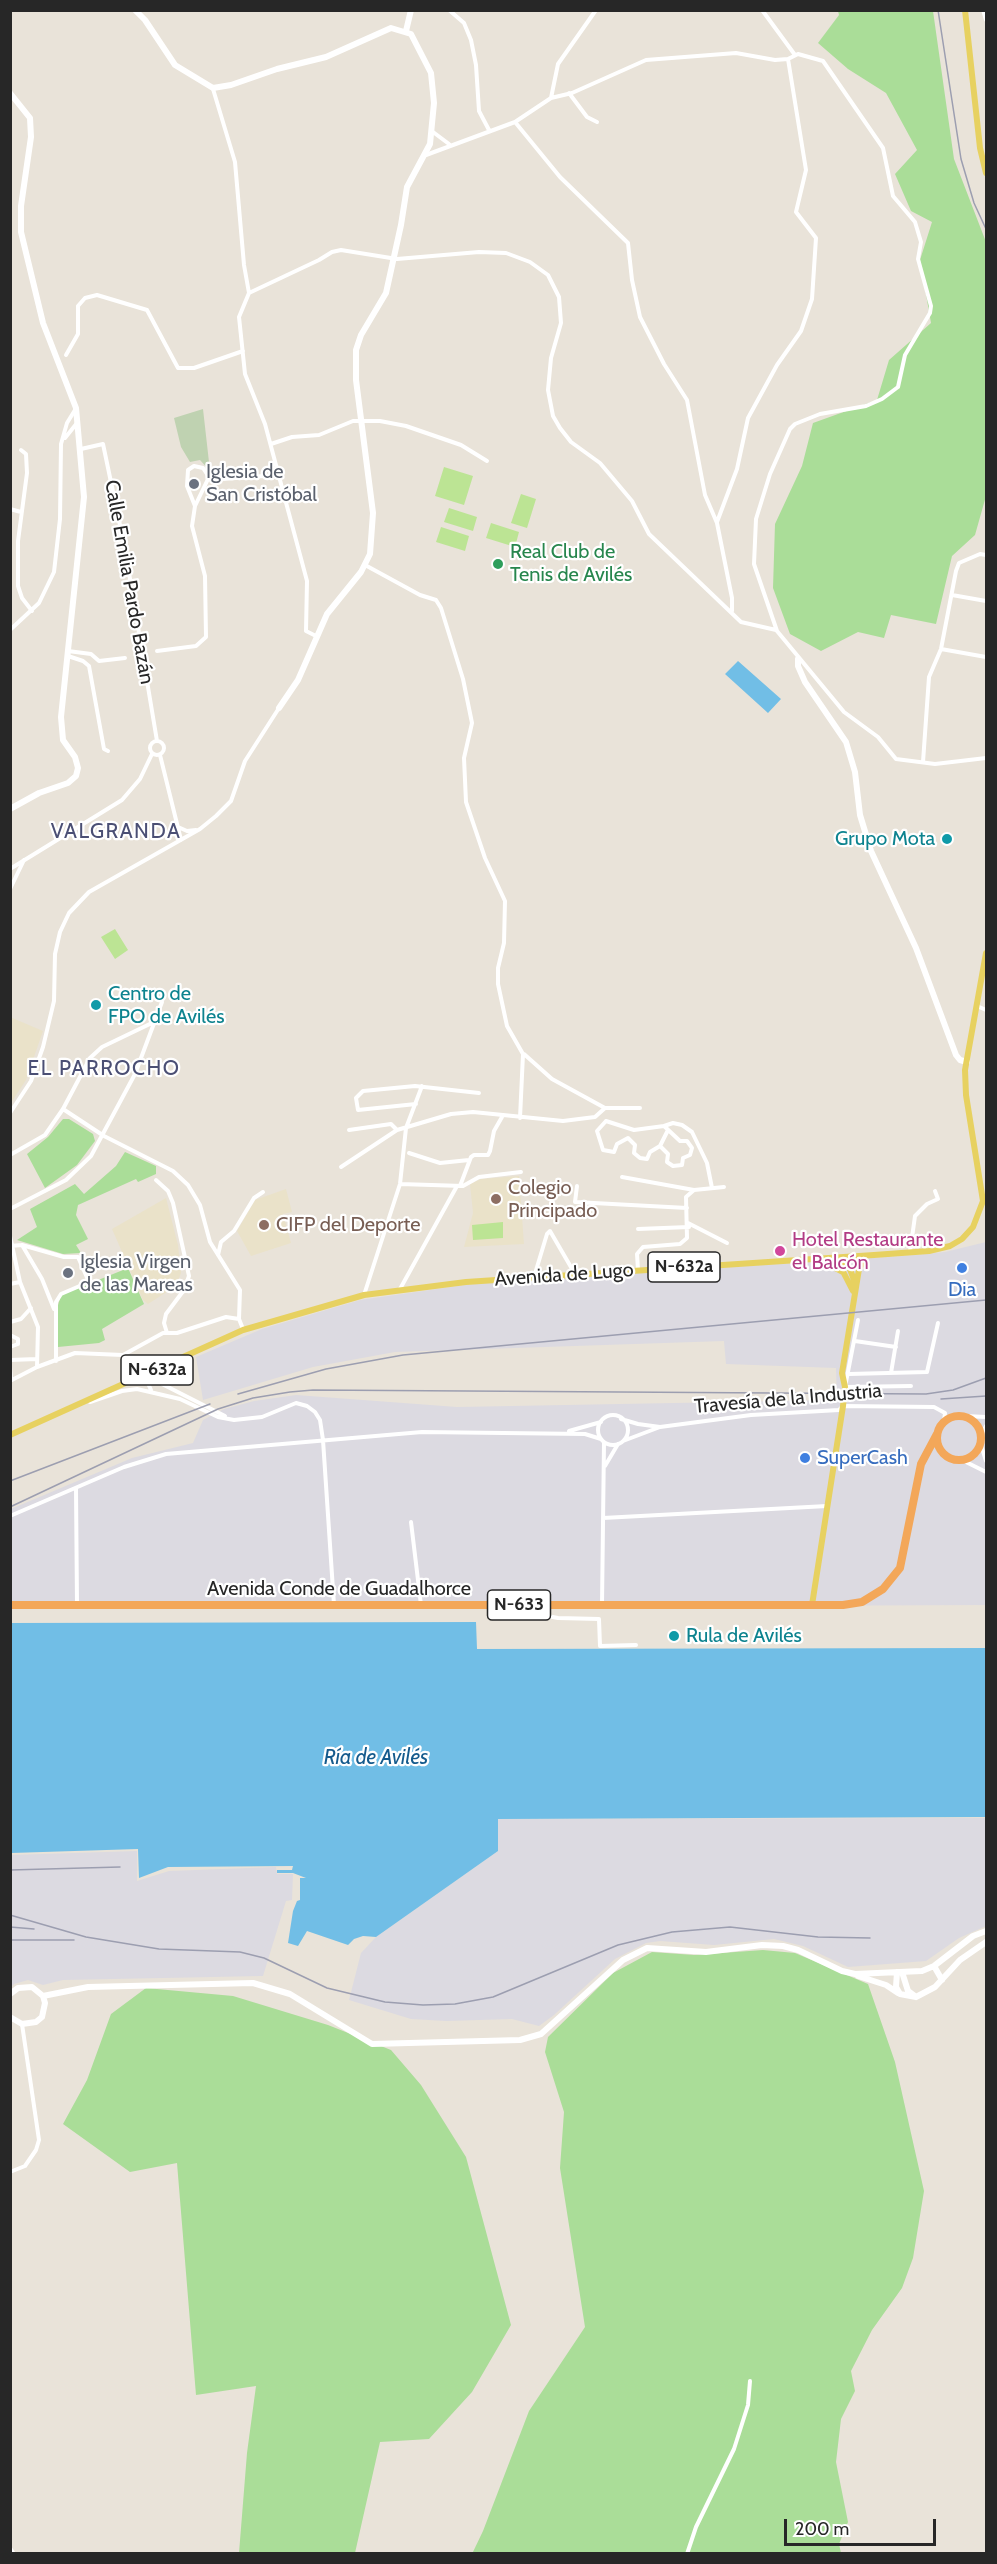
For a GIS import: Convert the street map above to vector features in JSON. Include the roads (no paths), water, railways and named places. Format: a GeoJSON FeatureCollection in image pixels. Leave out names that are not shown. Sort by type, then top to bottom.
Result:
{"type":"FeatureCollection","features":[{"type":"Feature","properties":{"kind":"highway"},"geometry":{"type":"LineString","coordinates":[[924,1457],[946,1455],[962,1460],[973,1456],[982,1434],[965,1416],[954,1416],[944,1421],[937,1434],[939,1447],[946,1455]]}},
{"type":"Feature","properties":{"kind":"highway","name":"Avenida Conde de Guadalhorce"},"geometry":{"type":"LineString","coordinates":[[10,1605],[812,1605],[862,1602],[891,1582],[900,1568],[924,1457],[937,1434]]}},
{"type":"Feature","properties":{"kind":"main road"},"geometry":{"type":"LineString","coordinates":[[965,10],[980,148],[987,173]]}},
{"type":"Feature","properties":{"kind":"main road","name":"Avenida de Lugo"},"geometry":{"type":"LineString","coordinates":[[70,1409],[243,1330],[364,1294],[534,1277],[866,1256],[950,1246],[962,1239],[979,1216],[983,1191],[966,1095],[966,1062],[987,953]]}},
{"type":"Feature","properties":{"kind":"main road"},"geometry":{"type":"LineString","coordinates":[[812,1605],[843,1406],[854,1294],[861,1262],[866,1256]]}},
{"type":"Feature","properties":{"kind":"main road"},"geometry":{"type":"LineString","coordinates":[[838,1258],[850,1269],[856,1286]]}},
{"type":"Feature","properties":{"kind":"main road"},"geometry":{"type":"LineString","coordinates":[[838,1258],[854,1294]]}},
{"type":"Feature","properties":{"kind":"main road"},"geometry":{"type":"LineString","coordinates":[[817,1259],[846,1274]]}},
{"type":"Feature","properties":{"kind":"main road","name":"N-632a"},"geometry":{"type":"LineString","coordinates":[[10,1435],[70,1409]]}},
{"type":"Feature","properties":{"kind":"street"},"geometry":{"type":"LineString","coordinates":[[10,1113],[31,1082],[44,1047],[54,1002],[55,954],[69,913],[89,892],[200,830],[231,801],[245,761],[298,680],[316,636],[334,603],[365,565],[370,554],[373,513],[356,380],[356,350],[361,335],[386,293],[407,187],[426,155],[433,132],[434,103],[431,73],[415,40],[406,31],[386,29],[345,51],[277,69],[231,86],[213,88],[175,65],[145,20],[135,10]]}},
{"type":"Feature","properties":{"kind":"street"},"geometry":{"type":"LineString","coordinates":[[406,31],[411,10]]}},
{"type":"Feature","properties":{"kind":"street"},"geometry":{"type":"LineString","coordinates":[[449,10],[464,23],[471,40],[476,65],[479,111],[489,130]]}},
{"type":"Feature","properties":{"kind":"street"},"geometry":{"type":"LineString","coordinates":[[551,98],[558,64],[596,10]]}},
{"type":"Feature","properties":{"kind":"street"},"geometry":{"type":"LineString","coordinates":[[762,10],[795,55],[823,61],[883,148],[893,196],[915,222],[921,242],[918,259],[931,306],[927,320],[905,355],[898,387],[882,399],[866,406],[820,414],[795,424],[790,429],[770,474],[756,519],[753,564],[777,631],[844,712],[878,737],[896,759],[935,765],[987,758]]}},
{"type":"Feature","properties":{"kind":"street"},"geometry":{"type":"LineString","coordinates":[[983,10],[987,20]]}},
{"type":"Feature","properties":{"kind":"street"},"geometry":{"type":"LineString","coordinates":[[426,155],[515,122],[551,98],[569,93],[646,60],[736,53],[788,59],[795,55]]}},
{"type":"Feature","properties":{"kind":"street"},"geometry":{"type":"LineString","coordinates":[[717,523],[737,469],[748,418],[777,365],[801,331],[812,299],[816,238],[796,212],[806,170],[788,59]]}},
{"type":"Feature","properties":{"kind":"street"},"geometry":{"type":"LineString","coordinates":[[213,88],[235,162],[244,265],[249,292],[239,317],[245,374],[271,444],[307,581],[306,631],[316,636]]}},
{"type":"Feature","properties":{"kind":"street"},"geometry":{"type":"LineString","coordinates":[[10,93],[30,118],[32,127],[21,206],[21,232],[43,323],[76,408],[81,449],[83,507],[61,731],[63,740],[78,762],[76,776],[68,783],[39,793],[10,809]]}},
{"type":"Feature","properties":{"kind":"street"},"geometry":{"type":"LineString","coordinates":[[569,93],[587,117],[597,122]]}},
{"type":"Feature","properties":{"kind":"street"},"geometry":{"type":"LineString","coordinates":[[515,122],[560,177],[628,243],[632,280],[640,317],[664,364],[687,400],[705,495],[717,523],[732,598],[732,612]]}},
{"type":"Feature","properties":{"kind":"street"},"geometry":{"type":"LineString","coordinates":[[433,132],[449,145]]}},
{"type":"Feature","properties":{"kind":"street"},"geometry":{"type":"LineString","coordinates":[[249,292],[332,252],[341,250],[393,257],[479,252],[506,253],[530,262],[548,275],[559,297],[561,322],[551,358],[548,390],[554,416],[571,442],[600,463],[632,501],[649,534],[741,622],[777,631]]}},
{"type":"Feature","properties":{"kind":"street"},"geometry":{"type":"LineString","coordinates":[[66,355],[78,334],[78,306],[85,298],[96,295],[147,310],[178,368],[194,368],[243,351]]}},
{"type":"Feature","properties":{"kind":"street"},"geometry":{"type":"LineString","coordinates":[[10,630],[32,611],[46,591],[54,572],[60,514],[62,444],[76,408]]}},
{"type":"Feature","properties":{"kind":"street"},"geometry":{"type":"LineString","coordinates":[[271,444],[292,437],[319,435],[353,421],[363,421],[415,429],[461,445],[487,461]]}},
{"type":"Feature","properties":{"kind":"street"},"geometry":{"type":"LineString","coordinates":[[67,428],[78,422]]}},
{"type":"Feature","properties":{"kind":"street"},"geometry":{"type":"LineString","coordinates":[[67,428],[78,422]]}},
{"type":"Feature","properties":{"kind":"street"},"geometry":{"type":"LineString","coordinates":[[67,428],[80,437]]}},
{"type":"Feature","properties":{"kind":"street","name":"Calle Emilia Pardo Bazán"},"geometry":{"type":"LineString","coordinates":[[81,449],[103,444],[125,549],[157,741]]}},
{"type":"Feature","properties":{"kind":"street"},"geometry":{"type":"LineString","coordinates":[[26,459],[26,488],[18,542],[18,586],[22,598],[32,611]]}},
{"type":"Feature","properties":{"kind":"street"},"geometry":{"type":"LineString","coordinates":[[195,506],[187,486],[188,470],[191,467],[203,468],[209,477]]}},
{"type":"Feature","properties":{"kind":"street"},"geometry":{"type":"LineString","coordinates":[[209,477],[236,479],[278,475]]}},
{"type":"Feature","properties":{"kind":"street"},"geometry":{"type":"LineString","coordinates":[[157,651],[195,646],[206,637],[205,576],[192,526],[195,506],[209,477]]}},
{"type":"Feature","properties":{"kind":"street"},"geometry":{"type":"LineString","coordinates":[[10,509],[21,512]]}},
{"type":"Feature","properties":{"kind":"street"},"geometry":{"type":"LineString","coordinates":[[922,762],[929,677],[941,649],[959,563],[980,554],[987,555]]}},
{"type":"Feature","properties":{"kind":"street"},"geometry":{"type":"LineString","coordinates":[[365,565],[420,595],[436,600],[441,608],[446,632],[463,679],[472,723],[464,758],[465,802],[485,858],[505,901],[504,943],[498,984],[507,1026],[523,1054],[552,1079],[605,1108],[640,1108]]}},
{"type":"Feature","properties":{"kind":"street"},"geometry":{"type":"LineString","coordinates":[[952,595],[987,601]]}},
{"type":"Feature","properties":{"kind":"street"},"geometry":{"type":"LineString","coordinates":[[941,649],[987,657]]}},
{"type":"Feature","properties":{"kind":"street"},"geometry":{"type":"LineString","coordinates":[[68,653],[91,654],[99,661],[125,658]]}},
{"type":"Feature","properties":{"kind":"street"},"geometry":{"type":"LineString","coordinates":[[68,653],[88,666],[104,749],[108,751]]}},
{"type":"Feature","properties":{"kind":"street"},"geometry":{"type":"LineString","coordinates":[[798,659],[798,666],[805,682],[846,742],[855,772],[860,815],[871,851],[916,948],[946,1032],[956,1054],[960,1060],[966,1062]]}},
{"type":"Feature","properties":{"kind":"street"},"geometry":{"type":"LineString","coordinates":[[10,869],[122,800],[140,779],[152,754],[151,745],[157,741],[164,746],[160,755],[181,840]]}},
{"type":"Feature","properties":{"kind":"street"},"geometry":{"type":"LineString","coordinates":[[152,754],[160,755]]}},
{"type":"Feature","properties":{"kind":"street"},"geometry":{"type":"LineString","coordinates":[[178,827],[187,831],[200,830]]}},
{"type":"Feature","properties":{"kind":"street"},"geometry":{"type":"LineString","coordinates":[[10,889],[25,858]]}},
{"type":"Feature","properties":{"kind":"street"},"geometry":{"type":"LineString","coordinates":[[10,1209],[66,1180],[91,1156],[104,1136],[135,1074],[162,1002]]}},
{"type":"Feature","properties":{"kind":"street"},"geometry":{"type":"LineString","coordinates":[[977,1006],[987,1010]]}},
{"type":"Feature","properties":{"kind":"street"},"geometry":{"type":"LineString","coordinates":[[10,1155],[45,1135],[63,1109],[90,1058],[102,1047],[155,1022]]}},
{"type":"Feature","properties":{"kind":"street"},"geometry":{"type":"LineString","coordinates":[[520,1118],[523,1054]]}},
{"type":"Feature","properties":{"kind":"street"},"geometry":{"type":"LineString","coordinates":[[416,1104],[358,1110],[356,1098],[363,1091],[422,1086],[479,1093]]}},
{"type":"Feature","properties":{"kind":"street"},"geometry":{"type":"LineString","coordinates":[[364,1294],[400,1184],[406,1128],[422,1086]]}},
{"type":"Feature","properties":{"kind":"street"},"geometry":{"type":"LineString","coordinates":[[341,1167],[398,1130],[451,1114],[473,1112],[502,1117],[582,1120],[595,1117],[605,1108]]}},
{"type":"Feature","properties":{"kind":"street"},"geometry":{"type":"LineString","coordinates":[[63,1109],[104,1136],[173,1171],[188,1185],[200,1205],[210,1242],[240,1290],[239,1319],[243,1330]]}},
{"type":"Feature","properties":{"kind":"street"},"geometry":{"type":"LineString","coordinates":[[400,1289],[458,1186],[469,1160],[474,1155],[488,1155],[494,1131],[502,1117]]}},
{"type":"Feature","properties":{"kind":"street"},"geometry":{"type":"LineString","coordinates":[[631,1128],[628,1138],[617,1144],[614,1152],[603,1149],[597,1131],[606,1121],[631,1128],[664,1126],[673,1123],[682,1125],[692,1132],[707,1163],[712,1188]]}},
{"type":"Feature","properties":{"kind":"street"},"geometry":{"type":"LineString","coordinates":[[349,1130],[391,1124],[398,1130]]}},
{"type":"Feature","properties":{"kind":"street"},"geometry":{"type":"LineString","coordinates":[[660,1146],[668,1154],[667,1162],[674,1167],[682,1165],[684,1158],[690,1155],[692,1148],[687,1141],[680,1141],[664,1126]]}},
{"type":"Feature","properties":{"kind":"street"},"geometry":{"type":"LineString","coordinates":[[628,1138],[635,1145],[634,1153],[640,1158],[647,1159],[650,1152],[660,1146],[668,1130]]}},
{"type":"Feature","properties":{"kind":"street"},"geometry":{"type":"LineString","coordinates":[[408,1153],[440,1163],[469,1160]]}},
{"type":"Feature","properties":{"kind":"street"},"geometry":{"type":"LineString","coordinates":[[400,1184],[458,1186],[479,1177],[521,1172]]}},
{"type":"Feature","properties":{"kind":"street"},"geometry":{"type":"LineString","coordinates":[[622,1177],[694,1190],[724,1187]]}},
{"type":"Feature","properties":{"kind":"street"},"geometry":{"type":"LineString","coordinates":[[156,1180],[168,1191],[173,1203],[189,1276],[184,1290],[165,1314],[164,1323],[167,1333]]}},
{"type":"Feature","properties":{"kind":"street"},"geometry":{"type":"LineString","coordinates":[[578,1186],[574,1202],[687,1208]]}},
{"type":"Feature","properties":{"kind":"street"},"geometry":{"type":"LineString","coordinates":[[638,1270],[637,1254],[643,1247],[680,1244],[687,1238],[686,1197],[694,1190]]}},
{"type":"Feature","properties":{"kind":"street"},"geometry":{"type":"LineString","coordinates":[[910,1252],[915,1216],[927,1204],[938,1199],[935,1191]]}},
{"type":"Feature","properties":{"kind":"street"},"geometry":{"type":"LineString","coordinates":[[218,1255],[221,1242],[234,1231],[254,1198],[263,1192]]}},
{"type":"Feature","properties":{"kind":"street"},"geometry":{"type":"LineString","coordinates":[[638,1229],[688,1225],[727,1243]]}},
{"type":"Feature","properties":{"kind":"street"},"geometry":{"type":"LineString","coordinates":[[534,1277],[547,1234],[550,1231],[575,1275]]}},
{"type":"Feature","properties":{"kind":"street"},"geometry":{"type":"LineString","coordinates":[[10,1236],[20,1282],[32,1307],[38,1327],[37,1366]]}},
{"type":"Feature","properties":{"kind":"street"},"geometry":{"type":"LineString","coordinates":[[12,1245],[22,1245],[64,1257],[78,1257],[89,1282],[61,1294],[56,1302],[56,1361]]}},
{"type":"Feature","properties":{"kind":"street"},"geometry":{"type":"LineString","coordinates":[[22,1245],[42,1279],[55,1312]]}},
{"type":"Feature","properties":{"kind":"street"},"geometry":{"type":"LineString","coordinates":[[10,1284],[20,1282]]}},
{"type":"Feature","properties":{"kind":"street"},"geometry":{"type":"LineString","coordinates":[[10,1322],[21,1319],[32,1307]]}},
{"type":"Feature","properties":{"kind":"street"},"geometry":{"type":"LineString","coordinates":[[10,1366],[11,1380],[37,1366],[75,1353],[123,1355],[167,1333],[177,1333],[226,1317],[239,1319]]}},
{"type":"Feature","properties":{"kind":"street"},"geometry":{"type":"LineString","coordinates":[[858,1320],[855,1341],[845,1374],[927,1372],[938,1323]]}},
{"type":"Feature","properties":{"kind":"street"},"geometry":{"type":"LineString","coordinates":[[891,1373],[898,1331]]}},
{"type":"Feature","properties":{"kind":"street"},"geometry":{"type":"LineString","coordinates":[[10,1335],[18,1339],[13,1347]]}},
{"type":"Feature","properties":{"kind":"street"},"geometry":{"type":"LineString","coordinates":[[855,1341],[896,1347]]}},
{"type":"Feature","properties":{"kind":"street"},"geometry":{"type":"LineString","coordinates":[[191,1354],[164,1372],[161,1378],[166,1388],[194,1403],[234,1420],[262,1417],[296,1403],[307,1406],[320,1420],[334,1606]]}},
{"type":"Feature","properties":{"kind":"street"},"geometry":{"type":"LineString","coordinates":[[10,1360],[37,1359]]}},
{"type":"Feature","properties":{"kind":"street"},"geometry":{"type":"LineString","coordinates":[[152,1391],[146,1379],[156,1370]]}},
{"type":"Feature","properties":{"kind":"street"},"geometry":{"type":"LineString","coordinates":[[845,1387],[911,1386]]}},
{"type":"Feature","properties":{"kind":"street"},"geometry":{"type":"LineString","coordinates":[[70,1409],[122,1390],[152,1391],[194,1403]]}},
{"type":"Feature","properties":{"kind":"street","name":"Travesía de la Industria"},"geometry":{"type":"LineString","coordinates":[[10,1516],[76,1490],[124,1467],[166,1454],[422,1432],[591,1434],[602,1441],[621,1442],[660,1427],[751,1415],[839,1410],[843,1406],[934,1407],[945,1413],[944,1421]]}},
{"type":"Feature","properties":{"kind":"street","name":"Travesía de la Industria"},"geometry":{"type":"LineString","coordinates":[[562,1433],[601,1422],[608,1416],[660,1427]]}},
{"type":"Feature","properties":{"kind":"street"},"geometry":{"type":"LineString","coordinates":[[965,1416],[987,1417]]}},
{"type":"Feature","properties":{"kind":"street"},"geometry":{"type":"LineString","coordinates":[[605,1467],[627,1432],[621,1419]]}},
{"type":"Feature","properties":{"kind":"street"},"geometry":{"type":"LineString","coordinates":[[601,1422],[598,1431],[602,1441],[605,1467],[602,1605]]}},
{"type":"Feature","properties":{"kind":"street"},"geometry":{"type":"LineString","coordinates":[[982,1434],[987,1461]]}},
{"type":"Feature","properties":{"kind":"street"},"geometry":{"type":"LineString","coordinates":[[962,1460],[987,1472]]}},
{"type":"Feature","properties":{"kind":"street"},"geometry":{"type":"LineString","coordinates":[[76,1490],[77,1605]]}},
{"type":"Feature","properties":{"kind":"street"},"geometry":{"type":"LineString","coordinates":[[603,1518],[828,1506]]}},
{"type":"Feature","properties":{"kind":"street"},"geometry":{"type":"LineString","coordinates":[[411,1522],[421,1606]]}},
{"type":"Feature","properties":{"kind":"street"},"geometry":{"type":"LineString","coordinates":[[496,1605],[504,1610],[558,1618],[599,1619],[600,1646],[636,1645]]}},
{"type":"Feature","properties":{"kind":"street"},"geometry":{"type":"LineString","coordinates":[[855,1974],[922,1971],[934,1966],[973,1936],[987,1931]]}},
{"type":"Feature","properties":{"kind":"street"},"geometry":{"type":"LineString","coordinates":[[43,1996],[88,1986],[254,1983],[290,1994],[365,2042],[378,2044],[535,2037],[623,1960],[647,1948],[706,1952],[762,1945],[783,1946],[798,1950],[842,1971],[886,1985],[900,1994],[916,1997],[935,1987],[960,1960],[987,1942]]}},
{"type":"Feature","properties":{"kind":"street"},"geometry":{"type":"LineString","coordinates":[[934,1966],[942,1980]]}},
{"type":"Feature","properties":{"kind":"street"},"geometry":{"type":"LineString","coordinates":[[899,1972],[896,1987],[900,1994]]}},
{"type":"Feature","properties":{"kind":"street"},"geometry":{"type":"LineString","coordinates":[[899,1972],[908,1991],[916,1997]]}},
{"type":"Feature","properties":{"kind":"street"},"geometry":{"type":"LineString","coordinates":[[10,1994],[25,1986],[38,1990],[45,2003],[42,2017],[29,2024],[15,2022],[39,2139],[36,2150],[25,2166],[10,2172]]}},
{"type":"Feature","properties":{"kind":"street"},"geometry":{"type":"LineString","coordinates":[[687,2553],[696,2527],[734,2450],[748,2405],[750,2381]]}},
{"type":"Feature","properties":{"kind":"street"},"geometry":{"type":"LineString","coordinates":[[10,2548],[14,2553]]}},
{"type":"Feature","properties":{"kind":"water"},"geometry":{"type":"Polygon","coordinates":[[[738,661],[781,699],[768,713],[725,674],[738,661]]]}},
{"type":"Feature","properties":{"kind":"water","name":"Ría de Avilés"},"geometry":{"type":"Polygon","coordinates":[[[476,1622],[477,1649],[986,1648],[986,1817],[498,1819],[498,1851],[376,1937],[363,1936],[354,1939],[348,1945],[307,1931],[298,1946],[288,1943],[293,1911],[297,1901],[300,1900],[300,1878],[306,1878],[293,1873],[277,1873],[277,1870],[292,1870],[293,1866],[168,1867],[139,1878],[138,1849],[11,1853],[11,1623],[476,1622]]]}},
{"type":"Feature","properties":{"kind":"railway"},"geometry":{"type":"LineString","coordinates":[[938,10],[961,159],[974,203],[986,229]]}},
{"type":"Feature","properties":{"kind":"railway"},"geometry":{"type":"LineString","coordinates":[[238,1394],[326,1369],[403,1355],[986,1300]]}},
{"type":"Feature","properties":{"kind":"railway"},"geometry":{"type":"LineString","coordinates":[[10,1507],[218,1409],[253,1398],[290,1392],[313,1390],[926,1394],[953,1390],[986,1378]]}},
{"type":"Feature","properties":{"kind":"railway"},"geometry":{"type":"LineString","coordinates":[[941,1399],[986,1396]]}},
{"type":"Feature","properties":{"kind":"railway"},"geometry":{"type":"LineString","coordinates":[[10,1481],[210,1404]]}},
{"type":"Feature","properties":{"kind":"railway"},"geometry":{"type":"LineString","coordinates":[[10,1870],[120,1867]]}},
{"type":"Feature","properties":{"kind":"railway"},"geometry":{"type":"LineString","coordinates":[[10,1915],[86,1937],[159,1949],[240,1952],[264,1958],[327,1988],[385,2002],[423,2005],[455,2004],[493,1997],[618,1945],[672,1932],[730,1927],[818,1937],[870,1938]]}},
{"type":"Feature","properties":{"kind":"railway"},"geometry":{"type":"LineString","coordinates":[[10,1927],[34,1929]]}},
{"type":"Feature","properties":{"kind":"railway"},"geometry":{"type":"LineString","coordinates":[[10,1940],[74,1940]]}},
{"type":"Feature","properties":{"kind":"place","name":"Iglesia de San Cristóbal"},"geometry":{"type":"Point","coordinates":[194,484]}},
{"type":"Feature","properties":{"kind":"place","name":"Real Club de Tenis de Avilés"},"geometry":{"type":"Point","coordinates":[498,564]}},
{"type":"Feature","properties":{"kind":"place","name":"Grupo Mota"},"geometry":{"type":"Point","coordinates":[947,839]}},
{"type":"Feature","properties":{"kind":"place","name":"Centro de FPO de Avilés"},"geometry":{"type":"Point","coordinates":[96,1005]}},
{"type":"Feature","properties":{"kind":"place","name":"Colegio Principado"},"geometry":{"type":"Point","coordinates":[496,1199]}},
{"type":"Feature","properties":{"kind":"place","name":"CIFP del Deporte"},"geometry":{"type":"Point","coordinates":[264,1225]}},
{"type":"Feature","properties":{"kind":"place","name":"Hotel Restaurante el Balcón"},"geometry":{"type":"Point","coordinates":[780,1251]}},
{"type":"Feature","properties":{"kind":"place","name":"Dia"},"geometry":{"type":"Point","coordinates":[962,1268]}},
{"type":"Feature","properties":{"kind":"place","name":"Iglesia Virgen de las Mareas"},"geometry":{"type":"Point","coordinates":[68,1273]}},
{"type":"Feature","properties":{"kind":"place","name":"SuperCash"},"geometry":{"type":"Point","coordinates":[805,1458]}},
{"type":"Feature","properties":{"kind":"place","name":"Rula de Avilés"},"geometry":{"type":"Point","coordinates":[674,1636]}},
{"type":"Feature","properties":{"kind":"district","name":"VALGRANDA"},"geometry":{"type":"Point","coordinates":[116,832]}},
{"type":"Feature","properties":{"kind":"district","name":"EL PARROCHO"},"geometry":{"type":"Point","coordinates":[104,1069]}}]}
